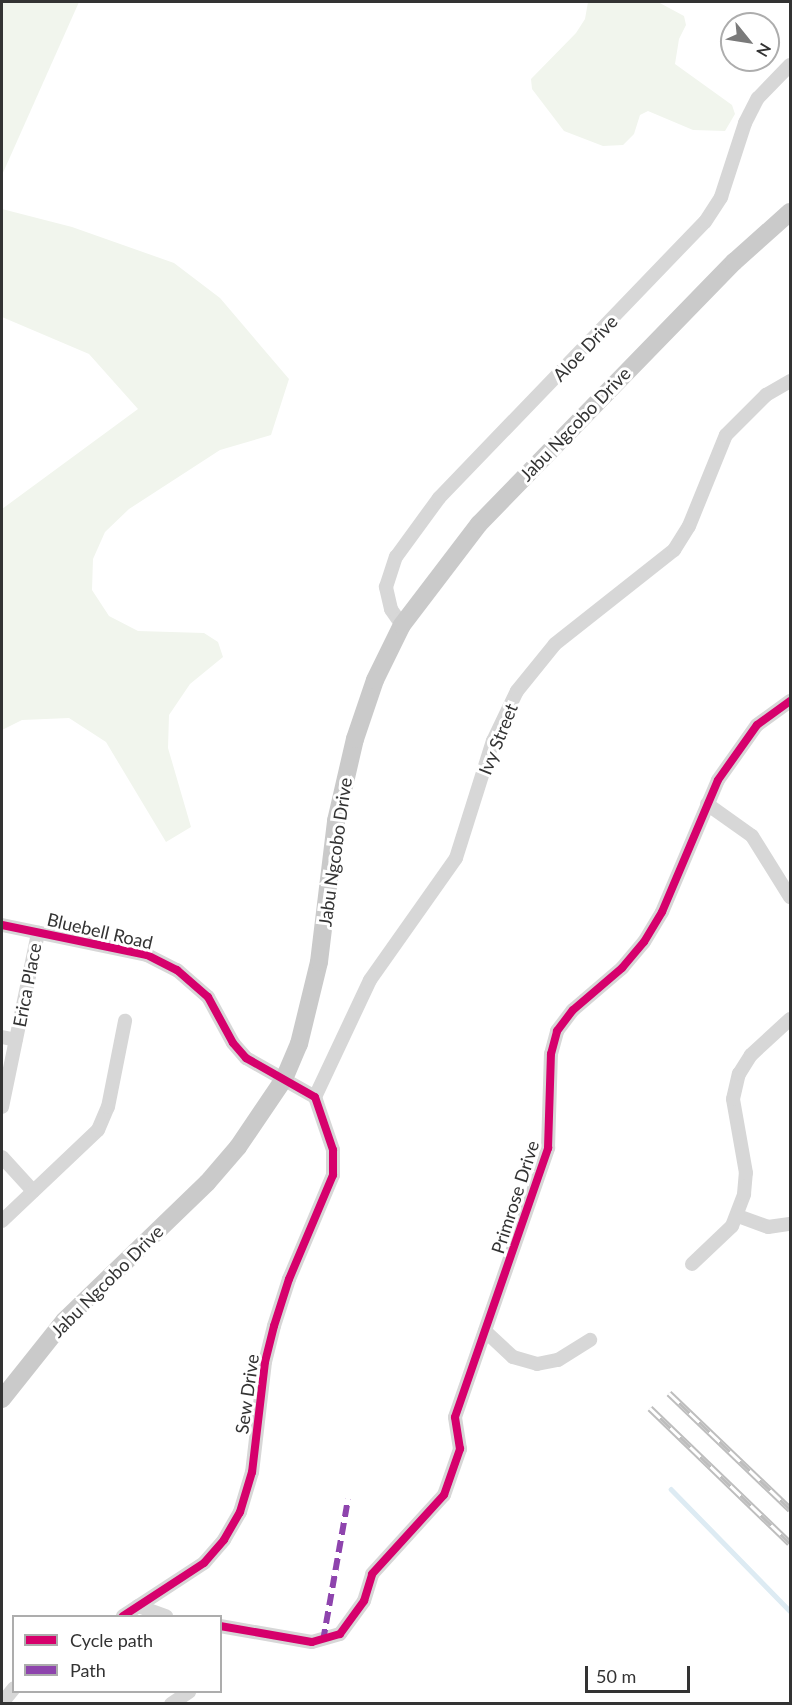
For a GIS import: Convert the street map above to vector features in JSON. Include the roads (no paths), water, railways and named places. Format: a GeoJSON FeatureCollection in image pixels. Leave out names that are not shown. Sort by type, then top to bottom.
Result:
{"type":"FeatureCollection","features":[{"type":"Feature","properties":{"kind":"main road","name":"Jabu Ngcobo Drive"},"geometry":{"type":"LineString","coordinates":[[2,1399],[71,1314],[207,1183],[238,1147],[284,1079],[298,1044],[319,962],[336,821],[352,747],[368,699],[402,625],[479,524],[734,262],[790,212]]}},
{"type":"Feature","properties":{"kind":"street","name":"Aloe Drive"},"geometry":{"type":"LineString","coordinates":[[402,625],[391,609],[386,587],[396,557],[439,498],[705,222],[721,197],[745,123],[758,99],[790,65]]}},
{"type":"Feature","properties":{"kind":"street","name":"Ivy Street"},"geometry":{"type":"LineString","coordinates":[[315,1096],[370,980],[456,858],[494,741],[517,691],[555,644],[674,550],[689,526],[726,435],[766,395],[790,381]]}},
{"type":"Feature","properties":{"kind":"street","name":"Primrose Drive"},"geometry":{"type":"LineString","coordinates":[[222,1626],[324,1641],[340,1634],[352,1621],[372,1574],[444,1495],[459,1457],[459,1429],[455,1417],[548,1148],[551,1054],[557,1031],[573,1010],[622,968],[644,942],[662,912],[707,804],[748,735],[790,701]]}},
{"type":"Feature","properties":{"kind":"street"},"geometry":{"type":"LineString","coordinates":[[707,804],[752,836],[790,897]]}},
{"type":"Feature","properties":{"kind":"street","name":"Bluebell Road"},"geometry":{"type":"LineString","coordinates":[[2,926],[147,955],[177,970],[208,998],[246,1058],[284,1079]]}},
{"type":"Feature","properties":{"kind":"street","name":"Erica Place"},"geometry":{"type":"LineString","coordinates":[[2,1107],[38,933]]}},
{"type":"Feature","properties":{"kind":"street"},"geometry":{"type":"LineString","coordinates":[[692,1264],[721,1240],[738,1216],[746,1173],[734,1111],[735,1084],[751,1055],[790,1019]]}},
{"type":"Feature","properties":{"kind":"street"},"geometry":{"type":"LineString","coordinates":[[2,1221],[91,1138],[104,1119],[125,1021]]}},
{"type":"Feature","properties":{"kind":"street"},"geometry":{"type":"LineString","coordinates":[[2,1037],[16,1040]]}},
{"type":"Feature","properties":{"kind":"street"},"geometry":{"type":"LineString","coordinates":[[284,1079],[315,1096]]}},
{"type":"Feature","properties":{"kind":"street","name":"Sew Drive"},"geometry":{"type":"LineString","coordinates":[[126,1615],[204,1563],[224,1540],[245,1498],[274,1326],[289,1279],[333,1175],[333,1150],[315,1096]]}},
{"type":"Feature","properties":{"kind":"street"},"geometry":{"type":"LineString","coordinates":[[2,1157],[33,1191]]}},
{"type":"Feature","properties":{"kind":"street"},"geometry":{"type":"LineString","coordinates":[[738,1216],[768,1227],[790,1224]]}},
{"type":"Feature","properties":{"kind":"street"},"geometry":{"type":"LineString","coordinates":[[485,1332],[513,1357],[537,1364],[558,1360],[590,1340]]}},
{"type":"Feature","properties":{"kind":"street"},"geometry":{"type":"LineString","coordinates":[[138,1606],[161,1615]]}},
{"type":"Feature","properties":{"kind":"street"},"geometry":{"type":"LineString","coordinates":[[2,1703],[12,1690]]}},
{"type":"Feature","properties":{"kind":"street"},"geometry":{"type":"LineString","coordinates":[[171,1704],[188,1693]]}},
{"type":"Feature","properties":{"kind":"waterway"},"geometry":{"type":"LineString","coordinates":[[671,1489],[790,1611]]}},
{"type":"Feature","properties":{"kind":"railway"},"geometry":{"type":"LineString","coordinates":[[669,1393],[790,1509]]}},
{"type":"Feature","properties":{"kind":"railway"},"geometry":{"type":"LineString","coordinates":[[650,1408],[790,1543]]}}]}
